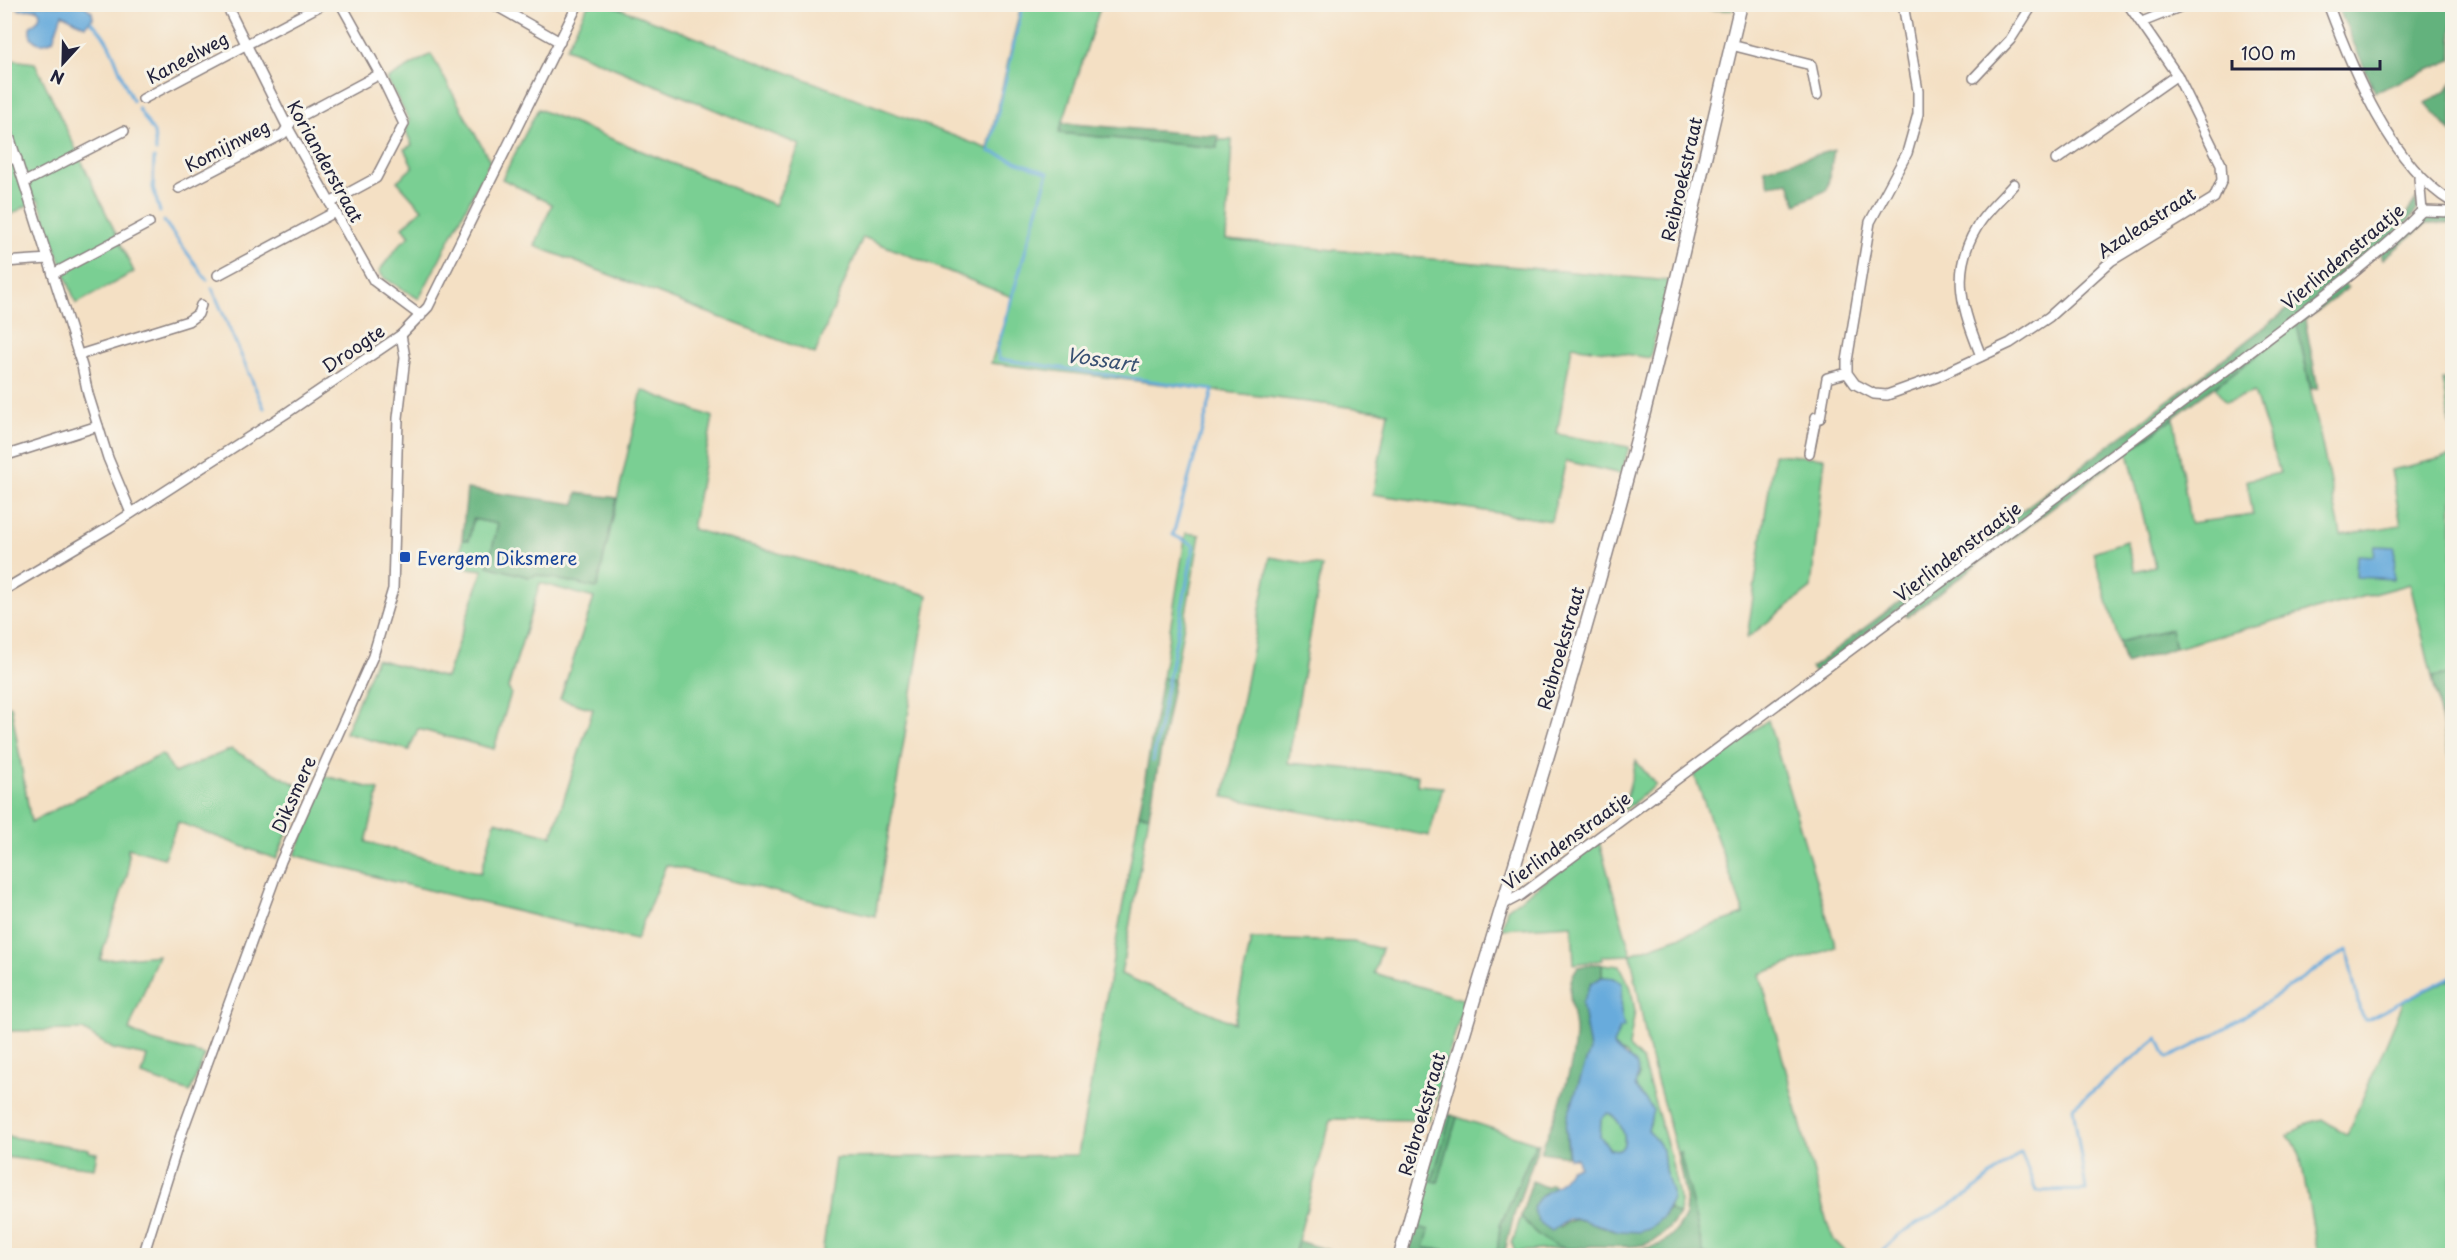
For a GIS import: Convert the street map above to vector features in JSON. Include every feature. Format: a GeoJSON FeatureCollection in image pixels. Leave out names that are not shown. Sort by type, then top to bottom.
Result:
{"type":"FeatureCollection","features":[{"type":"Feature","properties":{"kind":"street","name":"Korianderstraat"},"geometry":{"type":"LineString","coordinates":[[226,4],[288,128],[374,281],[421,316]]}},
{"type":"Feature","properties":{"kind":"street","name":"Kaneelweg"},"geometry":{"type":"LineString","coordinates":[[143,99],[323,4]]}},
{"type":"Feature","properties":{"kind":"street"},"geometry":{"type":"LineString","coordinates":[[218,275],[333,208],[376,178],[404,124],[400,111],[341,4]]}},
{"type":"Feature","properties":{"kind":"street"},"geometry":{"type":"LineString","coordinates":[[494,4],[560,42]]}},
{"type":"Feature","properties":{"kind":"street","name":"Droogte"},"geometry":{"type":"LineString","coordinates":[[4,590],[131,513],[285,414],[401,335],[421,316],[434,297],[578,4]]}},
{"type":"Feature","properties":{"kind":"street","name":"Reibroekstraat"},"geometry":{"type":"LineString","coordinates":[[1400,1256],[1430,1144],[1565,700],[1623,492],[1741,4]]}},
{"type":"Feature","properties":{"kind":"street"},"geometry":{"type":"LineString","coordinates":[[1809,453],[1816,417],[1821,418],[1827,378],[1847,373],[1870,222],[1907,153],[1918,114],[1918,91],[1903,4]]}},
{"type":"Feature","properties":{"kind":"street"},"geometry":{"type":"LineString","coordinates":[[1974,78],[2010,40],[2033,4]]}},
{"type":"Feature","properties":{"kind":"street","name":"Azaleastraat"},"geometry":{"type":"LineString","coordinates":[[1847,373],[1864,390],[1887,395],[1937,377],[2010,344],[2049,317],[2111,261],[2214,198],[2222,180],[2221,164],[2177,75],[2128,4]]}},
{"type":"Feature","properties":{"kind":"street"},"geometry":{"type":"LineString","coordinates":[[2328,4],[2358,77],[2400,153],[2419,178],[2452,202]]}},
{"type":"Feature","properties":{"kind":"street"},"geometry":{"type":"LineString","coordinates":[[2142,22],[2183,5]]}},
{"type":"Feature","properties":{"kind":"street"},"geometry":{"type":"LineString","coordinates":[[1731,45],[1811,65],[1817,94]]}},
{"type":"Feature","properties":{"kind":"street","name":"Komijnweg"},"geometry":{"type":"LineString","coordinates":[[179,188],[284,134],[292,121],[380,74]]}},
{"type":"Feature","properties":{"kind":"street"},"geometry":{"type":"LineString","coordinates":[[2056,160],[2177,75]]}},
{"type":"Feature","properties":{"kind":"street"},"geometry":{"type":"LineString","coordinates":[[4,120],[79,355],[98,426],[131,513]]}},
{"type":"Feature","properties":{"kind":"street"},"geometry":{"type":"LineString","coordinates":[[24,182],[124,131]]}},
{"type":"Feature","properties":{"kind":"street"},"geometry":{"type":"LineString","coordinates":[[4,159],[17,159]]}},
{"type":"Feature","properties":{"kind":"street","name":"Vierlindenstraatje"},"geometry":{"type":"LineString","coordinates":[[2419,178],[2422,211]]}},
{"type":"Feature","properties":{"kind":"street"},"geometry":{"type":"LineString","coordinates":[[1980,356],[1963,310],[1960,285],[1962,268],[1966,249],[1977,225],[2014,184]]}},
{"type":"Feature","properties":{"kind":"street","name":"Vierlindenstraatje"},"geometry":{"type":"LineString","coordinates":[[1502,905],[1521,895],[2240,360],[2401,233],[2422,211],[2452,212]]}},
{"type":"Feature","properties":{"kind":"street"},"geometry":{"type":"LineString","coordinates":[[53,274],[149,223]]}},
{"type":"Feature","properties":{"kind":"street"},"geometry":{"type":"LineString","coordinates":[[4,261],[49,259]]}},
{"type":"Feature","properties":{"kind":"street"},"geometry":{"type":"LineString","coordinates":[[79,355],[188,321],[198,314],[201,306]]}},
{"type":"Feature","properties":{"kind":"street","name":"Diksmere"},"geometry":{"type":"LineString","coordinates":[[143,1256],[182,1135],[281,861],[373,656],[387,615],[393,589],[398,418],[405,357],[401,335]]}},
{"type":"Feature","properties":{"kind":"street"},"geometry":{"type":"LineString","coordinates":[[4,456],[98,426]]}},
{"type":"Feature","properties":{"kind":"green space"},"geometry":{"type":"Polygon","coordinates":[[[588,5],[611,5],[988,149],[1021,5],[1101,5],[1059,133],[1217,148],[1218,140],[1232,140],[1226,240],[1669,281],[1650,358],[1572,346],[1557,434],[1629,447],[1621,474],[1566,461],[1551,521],[1373,494],[1388,412],[991,363],[1012,297],[863,237],[815,354],[535,246],[552,204],[502,179],[538,109],[775,205],[800,145],[566,48],[588,5]]]}},
{"type":"Feature","properties":{"kind":"green space"},"geometry":{"type":"Polygon","coordinates":[[[1536,5],[1733,5],[1732,10],[1536,5]]]}},
{"type":"Feature","properties":{"kind":"green space"},"geometry":{"type":"Polygon","coordinates":[[[2337,5],[2452,5],[2452,60],[2375,92],[2337,5]]]}},
{"type":"Feature","properties":{"kind":"green space"},"geometry":{"type":"Polygon","coordinates":[[[431,54],[490,161],[419,299],[384,278],[379,271],[400,244],[410,236],[403,227],[422,209],[397,181],[413,167],[404,149],[412,145],[406,131],[409,120],[387,79],[431,54]]]}},
{"type":"Feature","properties":{"kind":"green space"},"geometry":{"type":"Polygon","coordinates":[[[12,60],[35,63],[134,272],[76,304],[38,199],[5,218],[4,62],[12,60]]]}},
{"type":"Feature","properties":{"kind":"green space"},"geometry":{"type":"Polygon","coordinates":[[[2452,83],[2452,133],[2426,103],[2447,91],[2452,83]]]}},
{"type":"Feature","properties":{"kind":"green space"},"geometry":{"type":"Polygon","coordinates":[[[1062,123],[1218,136],[1217,148],[1059,133],[1062,123]]]}},
{"type":"Feature","properties":{"kind":"green space"},"geometry":{"type":"Polygon","coordinates":[[[1834,150],[1827,190],[1796,204],[1789,182],[1769,185],[1764,169],[1834,150]]]}},
{"type":"Feature","properties":{"kind":"green space"},"geometry":{"type":"Polygon","coordinates":[[[2416,200],[2417,210],[2406,224],[2339,280],[2348,288],[2305,320],[2318,388],[2311,389],[2297,325],[1907,617],[1899,608],[1815,673],[1811,668],[2151,414],[2382,237],[2404,218],[2416,200]]]}},
{"type":"Feature","properties":{"kind":"green space"},"geometry":{"type":"Polygon","coordinates":[[[2452,214],[2452,223],[2426,224],[2383,259],[2381,253],[2413,226],[2430,218],[2452,214]]]}},
{"type":"Feature","properties":{"kind":"green space"},"geometry":{"type":"Polygon","coordinates":[[[2297,325],[2341,535],[2401,525],[2391,470],[2452,456],[2452,684],[2450,674],[2432,677],[2410,584],[2175,648],[2170,629],[2119,642],[2093,552],[2126,541],[2135,571],[2155,566],[2128,452],[2174,418],[2190,523],[2253,515],[2247,480],[2280,473],[2254,392],[2225,402],[2215,387],[2297,325]]]}},
{"type":"Feature","properties":{"kind":"green space"},"geometry":{"type":"Polygon","coordinates":[[[2442,380],[2452,380],[2452,433],[2442,380]]]}},
{"type":"Feature","properties":{"kind":"green space"},"geometry":{"type":"Polygon","coordinates":[[[642,390],[713,417],[692,529],[928,595],[875,916],[666,865],[636,940],[395,882],[295,855],[325,776],[379,790],[366,842],[481,873],[495,821],[552,836],[593,709],[560,699],[594,598],[540,583],[508,688],[511,693],[494,749],[418,729],[409,750],[345,733],[376,659],[446,678],[483,570],[459,567],[462,540],[469,540],[473,519],[498,524],[488,566],[529,577],[538,574],[597,588],[642,390]]]}},
{"type":"Feature","properties":{"kind":"green space"},"geometry":{"type":"Polygon","coordinates":[[[1774,454],[1825,458],[1811,588],[1747,638],[1774,454]]]}},
{"type":"Feature","properties":{"kind":"green space"},"geometry":{"type":"Polygon","coordinates":[[[467,489],[575,504],[577,493],[617,498],[597,588],[538,575],[529,577],[488,566],[498,524],[473,519],[469,540],[462,540],[467,489]]]}},
{"type":"Feature","properties":{"kind":"green space"},"geometry":{"type":"Polygon","coordinates":[[[1186,533],[1200,535],[1174,680],[1162,678],[1186,533]]]}},
{"type":"Feature","properties":{"kind":"green space"},"geometry":{"type":"Polygon","coordinates":[[[1270,557],[1322,566],[1288,763],[1418,775],[1417,785],[1443,787],[1429,836],[1224,797],[1270,557]]]}},
{"type":"Feature","properties":{"kind":"green space"},"geometry":{"type":"Polygon","coordinates":[[[2171,629],[2175,648],[2125,664],[2119,642],[2171,629]]]}},
{"type":"Feature","properties":{"kind":"green space"},"geometry":{"type":"Polygon","coordinates":[[[2450,674],[2452,684],[2452,768],[2432,677],[2450,674]]]}},
{"type":"Feature","properties":{"kind":"green space"},"geometry":{"type":"Polygon","coordinates":[[[1162,678],[1174,680],[1149,815],[1139,814],[1162,678]]]}},
{"type":"Feature","properties":{"kind":"green space"},"geometry":{"type":"Polygon","coordinates":[[[11,706],[31,822],[160,755],[164,756],[174,773],[231,749],[306,790],[276,859],[178,822],[164,858],[128,848],[128,872],[100,960],[158,955],[129,1030],[152,1041],[205,1055],[190,1092],[142,1075],[147,1056],[113,1049],[83,1030],[5,1031],[4,707],[11,706]]]}},
{"type":"Feature","properties":{"kind":"green space"},"geometry":{"type":"Polygon","coordinates":[[[1768,720],[1836,947],[1760,974],[1828,1226],[1834,1240],[1849,1255],[1704,1255],[1680,1153],[1677,1153],[1648,1048],[1631,955],[1602,956],[1603,960],[1574,964],[1572,925],[1502,929],[1507,909],[1599,842],[1631,954],[1744,914],[1694,774],[1768,720]]]}},
{"type":"Feature","properties":{"kind":"green space"},"geometry":{"type":"Polygon","coordinates":[[[1636,761],[1656,785],[1623,811],[1636,761]]]}},
{"type":"Feature","properties":{"kind":"green space"},"geometry":{"type":"Polygon","coordinates":[[[1139,814],[1149,815],[1121,974],[1234,1023],[1251,939],[1353,942],[1382,949],[1374,973],[1465,1000],[1429,1120],[1331,1119],[1294,1255],[822,1256],[835,1158],[1078,1155],[1139,814]]]}},
{"type":"Feature","properties":{"kind":"green space"},"geometry":{"type":"Polygon","coordinates":[[[1602,964],[1620,966],[1631,988],[1635,1011],[1629,1047],[1642,1060],[1670,1154],[1680,1202],[1679,1215],[1668,1209],[1672,1198],[1663,1150],[1648,1130],[1650,1112],[1635,1086],[1639,1075],[1627,1054],[1617,1051],[1613,1045],[1622,1006],[1614,978],[1602,977],[1602,964]]]}},
{"type":"Feature","properties":{"kind":"green space"},"geometry":{"type":"Polygon","coordinates":[[[1602,964],[1602,977],[1591,984],[1585,1020],[1590,1050],[1568,1115],[1566,1128],[1568,1156],[1541,1152],[1562,1095],[1574,1050],[1575,1026],[1570,1000],[1570,983],[1578,967],[1602,964]]]}},
{"type":"Feature","properties":{"kind":"green space"},"geometry":{"type":"Polygon","coordinates":[[[2452,978],[2452,1255],[2318,1255],[2300,1155],[2293,1141],[2287,1136],[2308,1123],[2322,1119],[2347,1135],[2404,1001],[2452,978]]]}},
{"type":"Feature","properties":{"kind":"green space"},"geometry":{"type":"Polygon","coordinates":[[[1444,1113],[1451,1115],[1432,1181],[1438,1182],[1457,1117],[1536,1143],[1500,1226],[1497,1254],[1424,1248],[1413,1225],[1444,1113]]]}},
{"type":"Feature","properties":{"kind":"green space"},"geometry":{"type":"Polygon","coordinates":[[[1608,1113],[1620,1124],[1624,1135],[1623,1146],[1620,1150],[1610,1149],[1600,1136],[1601,1119],[1608,1113]]]}},
{"type":"Feature","properties":{"kind":"green space"},"geometry":{"type":"Polygon","coordinates":[[[1451,1115],[1457,1117],[1438,1182],[1432,1181],[1451,1115]]]}},
{"type":"Feature","properties":{"kind":"green space"},"geometry":{"type":"Polygon","coordinates":[[[4,1136],[89,1149],[89,1152],[97,1153],[94,1168],[5,1157],[4,1136]]]}},
{"type":"Feature","properties":{"kind":"green space"},"geometry":{"type":"Polygon","coordinates":[[[1536,1143],[1539,1144],[1514,1215],[1504,1255],[1432,1255],[1406,1251],[1413,1225],[1429,1230],[1424,1248],[1497,1254],[1500,1226],[1536,1143]]]}},
{"type":"Feature","properties":{"kind":"green space"},"geometry":{"type":"Polygon","coordinates":[[[1680,1152],[1704,1255],[1543,1255],[1574,1251],[1631,1252],[1662,1244],[1676,1231],[1685,1218],[1686,1199],[1677,1153],[1680,1152]]]}},
{"type":"Feature","properties":{"kind":"green space"},"geometry":{"type":"Polygon","coordinates":[[[1532,1181],[1545,1187],[1552,1184],[1557,1188],[1543,1194],[1560,1228],[1574,1220],[1581,1220],[1609,1229],[1622,1230],[1663,1217],[1668,1209],[1679,1215],[1662,1235],[1644,1244],[1624,1247],[1558,1247],[1540,1236],[1521,1216],[1532,1181]]]}},
{"type":"Feature","properties":{"kind":"green space"},"geometry":{"type":"Polygon","coordinates":[[[1521,1216],[1541,1236],[1566,1248],[1515,1252],[1512,1244],[1521,1216]]]}},
{"type":"Feature","properties":{"kind":"green space"},"geometry":{"type":"Polygon","coordinates":[[[1298,1241],[1331,1251],[1330,1255],[1294,1255],[1298,1241]]]}},
{"type":"Feature","properties":{"kind":"water"},"geometry":{"type":"Polygon","coordinates":[[[15,5],[84,5],[92,12],[93,18],[85,26],[62,14],[53,40],[40,43],[33,40],[30,27],[39,19],[40,13],[37,9],[20,10],[15,5]]]}},
{"type":"Feature","properties":{"kind":"water"},"geometry":{"type":"Polygon","coordinates":[[[2375,546],[2395,547],[2394,579],[2356,577],[2357,555],[2374,556],[2375,546]]]}},
{"type":"Feature","properties":{"kind":"water"},"geometry":{"type":"Polygon","coordinates":[[[1602,977],[1614,978],[1622,983],[1621,1011],[1624,1027],[1620,1028],[1613,1045],[1636,1064],[1635,1086],[1653,1110],[1648,1130],[1663,1150],[1665,1170],[1672,1192],[1672,1198],[1663,1217],[1649,1229],[1639,1232],[1619,1231],[1578,1219],[1569,1219],[1552,1231],[1539,1222],[1533,1209],[1539,1198],[1560,1182],[1570,1169],[1579,1167],[1577,1158],[1569,1158],[1566,1128],[1568,1115],[1590,1050],[1582,1003],[1591,984],[1602,977]],[[1608,1113],[1601,1119],[1600,1136],[1610,1149],[1620,1150],[1623,1146],[1624,1135],[1620,1124],[1608,1113]]]}},
{"type":"Feature","properties":{"kind":"waterway","name":"Vossart"},"geometry":{"type":"LineString","coordinates":[[1023,4],[989,151],[1048,173],[997,349],[999,359],[1213,390],[1173,535],[1194,545],[1153,761]]}},
{"type":"Feature","properties":{"kind":"waterway"},"geometry":{"type":"LineString","coordinates":[[91,22],[111,48],[133,101]]}},
{"type":"Feature","properties":{"kind":"waterway"},"geometry":{"type":"LineString","coordinates":[[138,108],[154,133],[156,151]]}},
{"type":"Feature","properties":{"kind":"waterway"},"geometry":{"type":"LineString","coordinates":[[154,158],[153,188],[160,212]]}},
{"type":"Feature","properties":{"kind":"waterway"},"geometry":{"type":"LineString","coordinates":[[164,221],[207,280]]}},
{"type":"Feature","properties":{"kind":"waterway"},"geometry":{"type":"LineString","coordinates":[[212,288],[264,408]]}},
{"type":"Feature","properties":{"kind":"waterway"},"geometry":{"type":"LineString","coordinates":[[1877,1256],[1903,1232],[1969,1194],[2021,1152],[2036,1191],[2086,1190],[2073,1107],[2158,1038],[2167,1058],[2191,1047],[2214,1035],[2347,950],[2360,1012],[2364,1019],[2452,976]]}},
{"type":"Feature","properties":{"kind":"place","name":"Evergem Diksmere"},"geometry":{"type":"Point","coordinates":[405,557]}}]}
